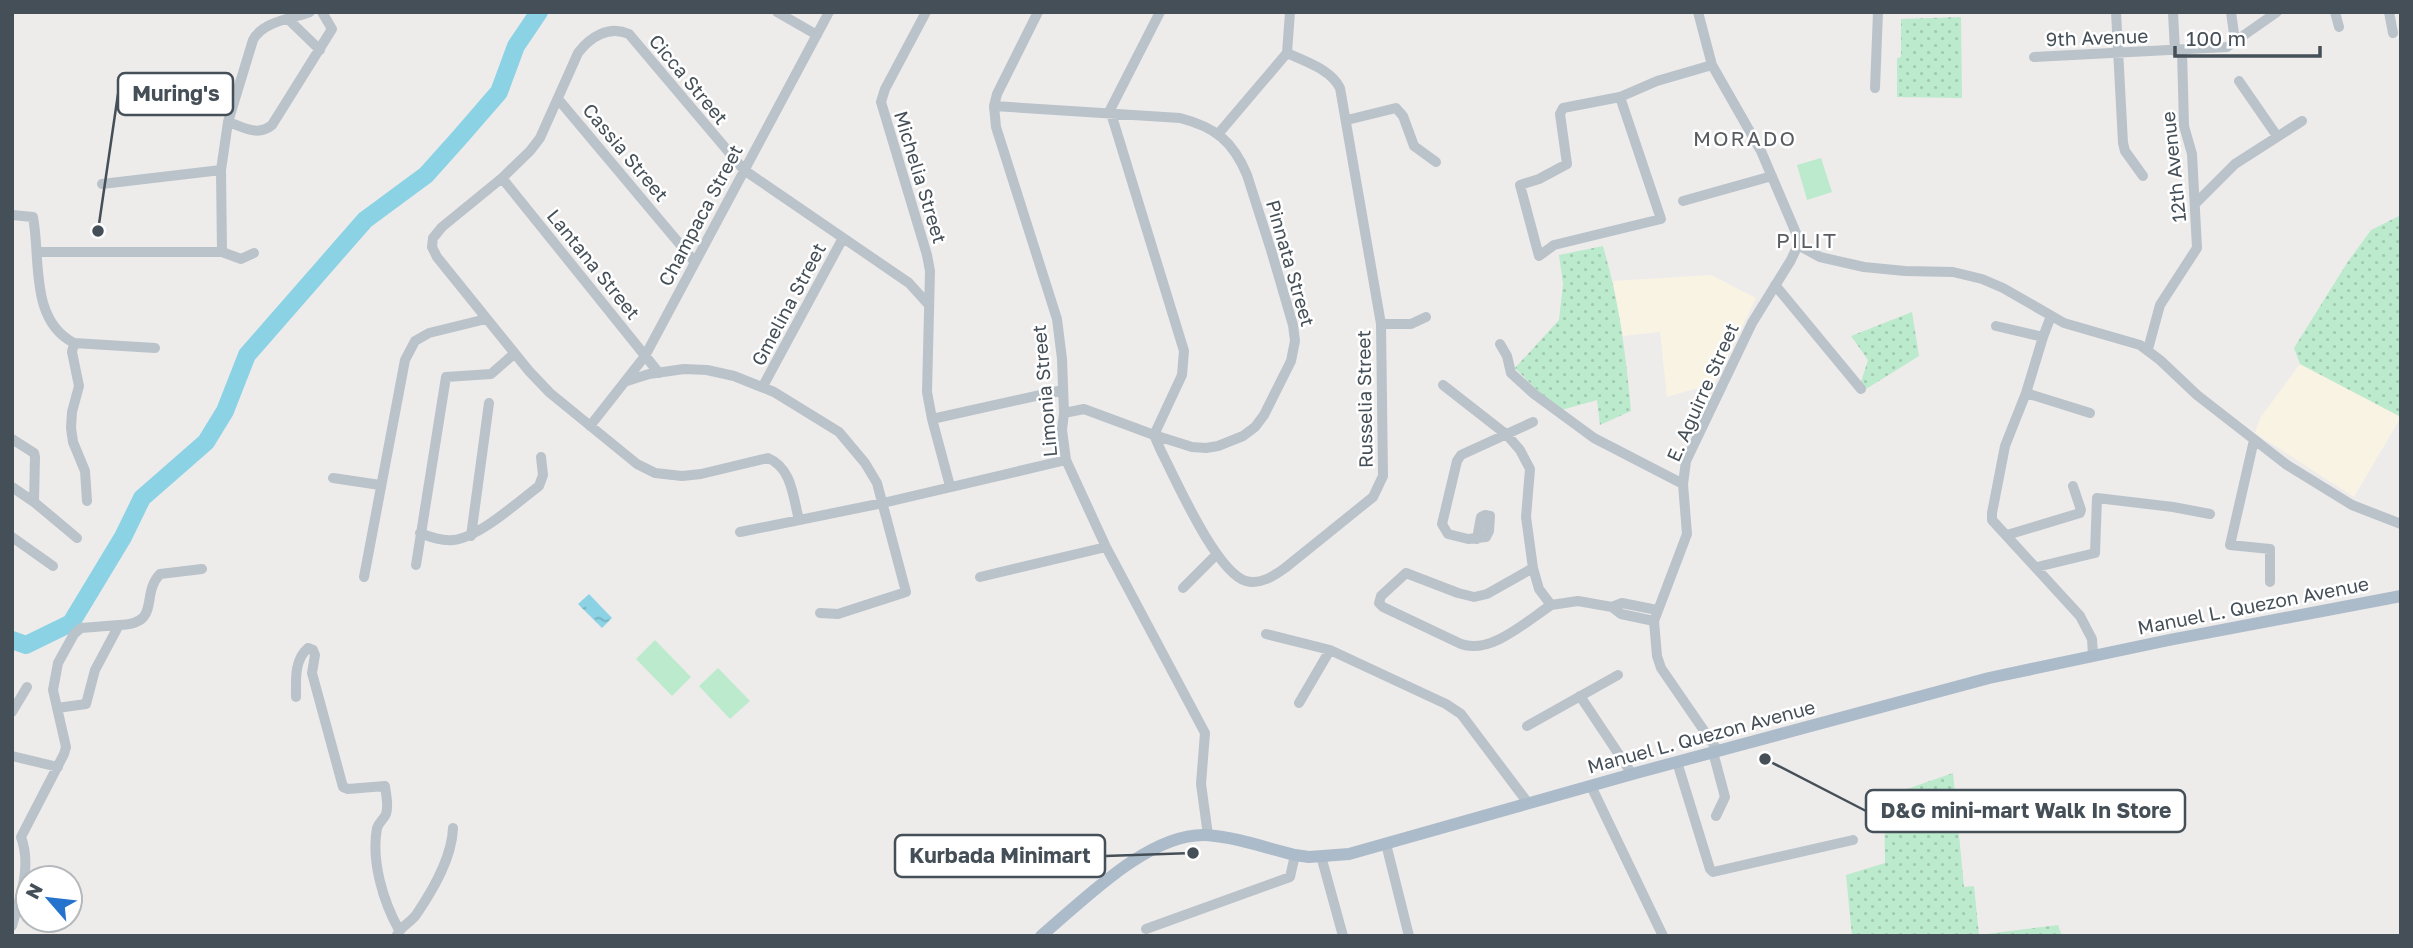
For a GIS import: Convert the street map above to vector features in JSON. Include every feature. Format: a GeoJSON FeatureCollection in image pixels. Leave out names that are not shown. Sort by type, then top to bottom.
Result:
{"type":"FeatureCollection","features":[{"type":"Feature","properties":{"kind":"main road","name":"Manuel L. Quezon Avenue"},"geometry":{"type":"LineString","coordinates":[[1041,936],[1144,853],[1171,840],[1192,835],[1208,835],[1295,855],[1349,854],[1989,678],[2401,596]]}},
{"type":"Feature","properties":{"kind":"street"},"geometry":{"type":"LineString","coordinates":[[222,252],[221,170],[228,122],[257,32],[266,26],[310,12]]}},
{"type":"Feature","properties":{"kind":"street"},"geometry":{"type":"LineString","coordinates":[[228,122],[256,132],[264,131],[279,114],[332,29],[322,12]]}},
{"type":"Feature","properties":{"kind":"street"},"geometry":{"type":"LineString","coordinates":[[777,12],[817,35]]}},
{"type":"Feature","properties":{"kind":"street","name":"Champaca Street"},"geometry":{"type":"LineString","coordinates":[[590,426],[645,356],[829,12]]}},
{"type":"Feature","properties":{"kind":"street","name":"Michelia Street"},"geometry":{"type":"LineString","coordinates":[[926,12],[885,89],[881,102],[928,254],[930,271],[927,384],[932,419],[950,486]]}},
{"type":"Feature","properties":{"kind":"street"},"geometry":{"type":"LineString","coordinates":[[994,106],[1002,82],[1038,12]]}},
{"type":"Feature","properties":{"kind":"street"},"geometry":{"type":"LineString","coordinates":[[1154,435],[1182,375],[1184,351],[1111,115],[1111,105],[1160,12]]}},
{"type":"Feature","properties":{"kind":"street"},"geometry":{"type":"LineString","coordinates":[[1219,133],[1287,53],[1290,12]]}},
{"type":"Feature","properties":{"kind":"street"},"geometry":{"type":"LineString","coordinates":[[1698,12],[1712,65],[1761,151],[1796,233],[1798,245],[1820,257],[1853,265],[1905,271],[1953,272],[1982,279],[2081,329],[2140,345],[2148,349],[2197,395],[2287,465],[2340,499],[2401,524]]}},
{"type":"Feature","properties":{"kind":"street"},"geometry":{"type":"LineString","coordinates":[[1875,88],[1878,12]]}},
{"type":"Feature","properties":{"kind":"street"},"geometry":{"type":"LineString","coordinates":[[2116,12],[2123,143],[2125,152],[2143,176]]}},
{"type":"Feature","properties":{"kind":"street","name":"12th Avenue"},"geometry":{"type":"LineString","coordinates":[[2148,349],[2160,305],[2197,250],[2192,154],[2184,126],[2172,12]]}},
{"type":"Feature","properties":{"kind":"street"},"geometry":{"type":"LineString","coordinates":[[2231,12],[2235,41]]}},
{"type":"Feature","properties":{"kind":"street","name":"9th Avenue"},"geometry":{"type":"LineString","coordinates":[[2034,57],[2227,47],[2277,12]]}},
{"type":"Feature","properties":{"kind":"street"},"geometry":{"type":"LineString","coordinates":[[2335,12],[2339,27]]}},
{"type":"Feature","properties":{"kind":"street"},"geometry":{"type":"LineString","coordinates":[[2389,12],[2393,33]]}},
{"type":"Feature","properties":{"kind":"street"},"geometry":{"type":"LineString","coordinates":[[289,20],[320,50]]}},
{"type":"Feature","properties":{"kind":"street","name":"Cicca Street"},"geometry":{"type":"LineString","coordinates":[[799,520],[787,472],[768,458],[682,476],[655,473],[637,464],[550,393],[514,354],[437,257],[432,247],[433,238],[442,226],[502,178],[535,145],[578,53],[585,44],[606,31],[619,29],[629,34],[744,170],[909,283],[928,304]]}},
{"type":"Feature","properties":{"kind":"street","name":"Russelia Street"},"geometry":{"type":"LineString","coordinates":[[1154,435],[1216,555],[1233,574],[1247,581],[1274,576],[1373,497],[1383,476],[1381,324],[1340,88],[1335,79],[1287,53]]}},
{"type":"Feature","properties":{"kind":"street"},"geometry":{"type":"LineString","coordinates":[[1620,97],[1661,219],[1554,245],[1539,256],[1520,184],[1539,180],[1567,164],[1560,114],[1563,108],[1620,97],[1657,81],[1712,65]]}},
{"type":"Feature","properties":{"kind":"street"},"geometry":{"type":"LineString","coordinates":[[2239,81],[2277,136]]}},
{"type":"Feature","properties":{"kind":"street","name":"Cassia Street"},"geometry":{"type":"LineString","coordinates":[[558,99],[694,261]]}},
{"type":"Feature","properties":{"kind":"street","name":"Pinnata Street"},"geometry":{"type":"LineString","coordinates":[[994,106],[1180,118],[1219,133],[1240,157],[1247,175],[1293,325],[1294,352],[1265,415],[1243,436],[1218,446],[1192,446],[1084,409],[1064,414]]}},
{"type":"Feature","properties":{"kind":"street","name":"Limonia Street"},"geometry":{"type":"LineString","coordinates":[[994,106],[996,127],[1057,318],[1066,460],[1106,547],[1205,733],[1201,784],[1208,835]]}},
{"type":"Feature","properties":{"kind":"street"},"geometry":{"type":"LineString","coordinates":[[1347,120],[1396,108],[1403,116],[1414,146],[1436,162]]}},
{"type":"Feature","properties":{"kind":"street"},"geometry":{"type":"LineString","coordinates":[[2196,203],[2235,164],[2302,121]]}},
{"type":"Feature","properties":{"kind":"street"},"geometry":{"type":"LineString","coordinates":[[102,184],[221,170]]}},
{"type":"Feature","properties":{"kind":"street"},"geometry":{"type":"LineString","coordinates":[[1683,201],[1772,176]]}},
{"type":"Feature","properties":{"kind":"street","name":"Lantana Street"},"geometry":{"type":"LineString","coordinates":[[502,178],[659,373]]}},
{"type":"Feature","properties":{"kind":"street"},"geometry":{"type":"LineString","coordinates":[[12,215],[33,217],[40,294],[59,334],[74,343],[155,348]]}},
{"type":"Feature","properties":{"kind":"street","name":"Gmelina Street"},"geometry":{"type":"LineString","coordinates":[[763,386],[843,238]]}},
{"type":"Feature","properties":{"kind":"street","name":"E. Aguirre Street"},"geometry":{"type":"LineString","coordinates":[[1716,817],[1725,797],[1716,752],[1661,668],[1657,656],[1655,616],[1687,534],[1682,484],[1686,461],[1752,323],[1798,245]]}},
{"type":"Feature","properties":{"kind":"street"},"geometry":{"type":"LineString","coordinates":[[38,253],[222,252],[241,259],[254,253]]}},
{"type":"Feature","properties":{"kind":"street"},"geometry":{"type":"LineString","coordinates":[[909,283],[930,271]]}},
{"type":"Feature","properties":{"kind":"street"},"geometry":{"type":"LineString","coordinates":[[1775,285],[1861,389]]}},
{"type":"Feature","properties":{"kind":"street"},"geometry":{"type":"LineString","coordinates":[[2051,316],[2026,393],[2005,446],[1992,520],[2080,616],[2092,639],[2093,656]]}},
{"type":"Feature","properties":{"kind":"street"},"geometry":{"type":"LineString","coordinates":[[1381,324],[1411,324],[1426,317]]}},
{"type":"Feature","properties":{"kind":"street"},"geometry":{"type":"LineString","coordinates":[[364,577],[405,360],[415,341],[429,333],[486,318]]}},
{"type":"Feature","properties":{"kind":"street"},"geometry":{"type":"LineString","coordinates":[[1996,326],[2043,337]]}},
{"type":"Feature","properties":{"kind":"street"},"geometry":{"type":"LineString","coordinates":[[74,343],[72,352],[79,386],[71,428],[73,442],[85,471],[87,501]]}},
{"type":"Feature","properties":{"kind":"street"},"geometry":{"type":"LineString","coordinates":[[1500,344],[1507,356],[1511,373],[1534,394],[1594,438],[1682,484]]}},
{"type":"Feature","properties":{"kind":"street"},"geometry":{"type":"LineString","coordinates":[[416,565],[446,377],[491,374],[514,354]]}},
{"type":"Feature","properties":{"kind":"street"},"geometry":{"type":"LineString","coordinates":[[627,381],[684,369],[707,370],[763,386],[839,432],[865,463],[877,483],[905,592],[838,614],[820,613]]}},
{"type":"Feature","properties":{"kind":"street"},"geometry":{"type":"LineString","coordinates":[[1443,385],[1507,435],[1520,450],[1530,470],[1526,517],[1533,568],[1539,589],[1551,605]]}},
{"type":"Feature","properties":{"kind":"street"},"geometry":{"type":"LineString","coordinates":[[932,419],[1063,390]]}},
{"type":"Feature","properties":{"kind":"street"},"geometry":{"type":"LineString","coordinates":[[2026,393],[2090,413]]}},
{"type":"Feature","properties":{"kind":"street"},"geometry":{"type":"LineString","coordinates":[[471,536],[489,403]]}},
{"type":"Feature","properties":{"kind":"street"},"geometry":{"type":"LineString","coordinates":[[1477,539],[1448,534],[1442,524],[1457,461],[1461,454],[1534,422]]}},
{"type":"Feature","properties":{"kind":"street"},"geometry":{"type":"LineString","coordinates":[[12,439],[34,453],[34,502]]}},
{"type":"Feature","properties":{"kind":"street"},"geometry":{"type":"LineString","coordinates":[[2254,440],[2230,545],[2270,549],[2270,582]]}},
{"type":"Feature","properties":{"kind":"street"},"geometry":{"type":"LineString","coordinates":[[420,533],[437,539],[453,540],[471,536],[539,486],[543,475],[541,457]]}},
{"type":"Feature","properties":{"kind":"street"},"geometry":{"type":"LineString","coordinates":[[740,532],[883,503],[1066,460]]}},
{"type":"Feature","properties":{"kind":"street"},"geometry":{"type":"LineString","coordinates":[[333,478],[380,485]]}},
{"type":"Feature","properties":{"kind":"street"},"geometry":{"type":"LineString","coordinates":[[2007,535],[2081,512],[2073,486]]}},
{"type":"Feature","properties":{"kind":"street"},"geometry":{"type":"LineString","coordinates":[[12,487],[77,538]]}},
{"type":"Feature","properties":{"kind":"street"},"geometry":{"type":"LineString","coordinates":[[2037,567],[2095,553],[2097,498],[2210,514]]}},
{"type":"Feature","properties":{"kind":"street"},"geometry":{"type":"LineString","coordinates":[[12,537],[52,566]]}},
{"type":"Feature","properties":{"kind":"street"},"geometry":{"type":"LineString","coordinates":[[980,577],[1106,547]]}},
{"type":"Feature","properties":{"kind":"street"},"geometry":{"type":"LineString","coordinates":[[1183,588],[1216,555]]}},
{"type":"Feature","properties":{"kind":"street"},"geometry":{"type":"LineString","coordinates":[[1533,568],[1487,594],[1474,597],[1408,573],[1379,599],[1383,607],[1461,644],[1474,647],[1494,642],[1551,605],[1578,601],[1612,607],[1621,614],[1655,616]]}},
{"type":"Feature","properties":{"kind":"street"},"geometry":{"type":"LineString","coordinates":[[12,926],[27,858],[17,838],[58,767],[66,747],[53,690],[57,667],[74,634],[81,628],[136,623],[147,613],[151,587],[160,574],[202,569]]}},
{"type":"Feature","properties":{"kind":"street"},"geometry":{"type":"LineString","coordinates":[[57,708],[85,706],[88,702],[95,670],[119,625]]}},
{"type":"Feature","properties":{"kind":"street"},"geometry":{"type":"LineString","coordinates":[[1266,634],[1330,650],[1446,704],[1461,714],[1528,803]]}},
{"type":"Feature","properties":{"kind":"street"},"geometry":{"type":"LineString","coordinates":[[296,697],[296,672],[301,655],[308,648],[313,650],[315,655],[312,673],[343,787],[348,789],[385,786],[388,803],[386,814],[377,826],[379,884],[398,933],[414,917],[443,867],[452,846],[453,828]]}},
{"type":"Feature","properties":{"kind":"street"},"geometry":{"type":"LineString","coordinates":[[1299,703],[1330,650]]}},
{"type":"Feature","properties":{"kind":"street"},"geometry":{"type":"LineString","coordinates":[[1527,726],[1618,675]]}},
{"type":"Feature","properties":{"kind":"street"},"geometry":{"type":"LineString","coordinates":[[12,712],[27,687]]}},
{"type":"Feature","properties":{"kind":"street"},"geometry":{"type":"LineString","coordinates":[[1580,696],[1632,774]]}},
{"type":"Feature","properties":{"kind":"street"},"geometry":{"type":"LineString","coordinates":[[12,755],[58,767]]}},
{"type":"Feature","properties":{"kind":"street"},"geometry":{"type":"LineString","coordinates":[[1677,762],[1713,872],[1853,840]]}},
{"type":"Feature","properties":{"kind":"street"},"geometry":{"type":"LineString","coordinates":[[1591,786],[1663,936]]}},
{"type":"Feature","properties":{"kind":"street"},"geometry":{"type":"LineString","coordinates":[[1386,844],[1409,936]]}},
{"type":"Feature","properties":{"kind":"street"},"geometry":{"type":"LineString","coordinates":[[1146,929],[1290,877],[1295,855]]}},
{"type":"Feature","properties":{"kind":"street"},"geometry":{"type":"LineString","coordinates":[[1321,856],[1343,936]]}},
{"type":"Feature","properties":{"kind":"shaded area"},"geometry":{"type":"Polygon","coordinates":[[[1711,275],[1756,298],[1715,383],[1667,397],[1660,332],[1623,336],[1613,281],[1711,275]]]}},
{"type":"Feature","properties":{"kind":"shaded area"},"geometry":{"type":"Polygon","coordinates":[[[2300,364],[2401,417],[2354,497],[2255,433],[2260,418],[2300,364]]]}},
{"type":"Feature","properties":{"kind":"green space"},"geometry":{"type":"Polygon","coordinates":[[[1961,17],[1962,98],[1897,97],[1901,19],[1961,17]]]}},
{"type":"Feature","properties":{"kind":"green space"},"geometry":{"type":"Polygon","coordinates":[[[1821,158],[1832,192],[1807,200],[1797,165],[1821,158]]]}},
{"type":"Feature","properties":{"kind":"green space"},"geometry":{"type":"Polygon","coordinates":[[[2401,215],[2401,417],[2300,364],[2294,348],[2371,230],[2401,215]]]}},
{"type":"Feature","properties":{"kind":"green space"},"geometry":{"type":"Polygon","coordinates":[[[1603,246],[1621,328],[1631,411],[1600,425],[1597,400],[1558,411],[1515,368],[1559,320],[1563,284],[1559,255],[1603,246]]]}},
{"type":"Feature","properties":{"kind":"green space"},"geometry":{"type":"Polygon","coordinates":[[[1912,312],[1919,356],[1866,389],[1861,382],[1868,360],[1851,336],[1912,312]]]}},
{"type":"Feature","properties":{"kind":"green space"},"geometry":{"type":"Polygon","coordinates":[[[655,640],[691,677],[672,696],[636,659],[655,640]]]}},
{"type":"Feature","properties":{"kind":"green space"},"geometry":{"type":"Polygon","coordinates":[[[718,668],[750,701],[730,719],[699,686],[718,668]]]}},
{"type":"Feature","properties":{"kind":"green space"},"geometry":{"type":"Polygon","coordinates":[[[1953,773],[1964,887],[1974,886],[1979,935],[2058,925],[2062,936],[1852,936],[1846,875],[1885,863],[1884,797],[1953,773]]]}},
{"type":"Feature","properties":{"kind":"water"},"geometry":{"type":"Polygon","coordinates":[[[589,594],[612,618],[602,628],[578,604],[589,594]]]}},
{"type":"Feature","properties":{"kind":"waterway"},"geometry":{"type":"LineString","coordinates":[[12,640],[26,645],[71,623],[123,537],[142,498],[206,442],[225,411],[247,355],[365,220],[426,175],[499,92],[516,46],[539,12]]}},
{"type":"Feature","properties":{"kind":"place","name":"Muring's"},"geometry":{"type":"Point","coordinates":[98,231]}},
{"type":"Feature","properties":{"kind":"place","name":"D&G mini-mart Walk In Store"},"geometry":{"type":"Point","coordinates":[1765,759]}},
{"type":"Feature","properties":{"kind":"place","name":"Kurbada Minimart"},"geometry":{"type":"Point","coordinates":[1193,853]}},
{"type":"Feature","properties":{"kind":"district","name":"MORADO"},"geometry":{"type":"Point","coordinates":[1745,138]}},
{"type":"Feature","properties":{"kind":"district","name":"PILIT"},"geometry":{"type":"Point","coordinates":[1807,240]}}]}
